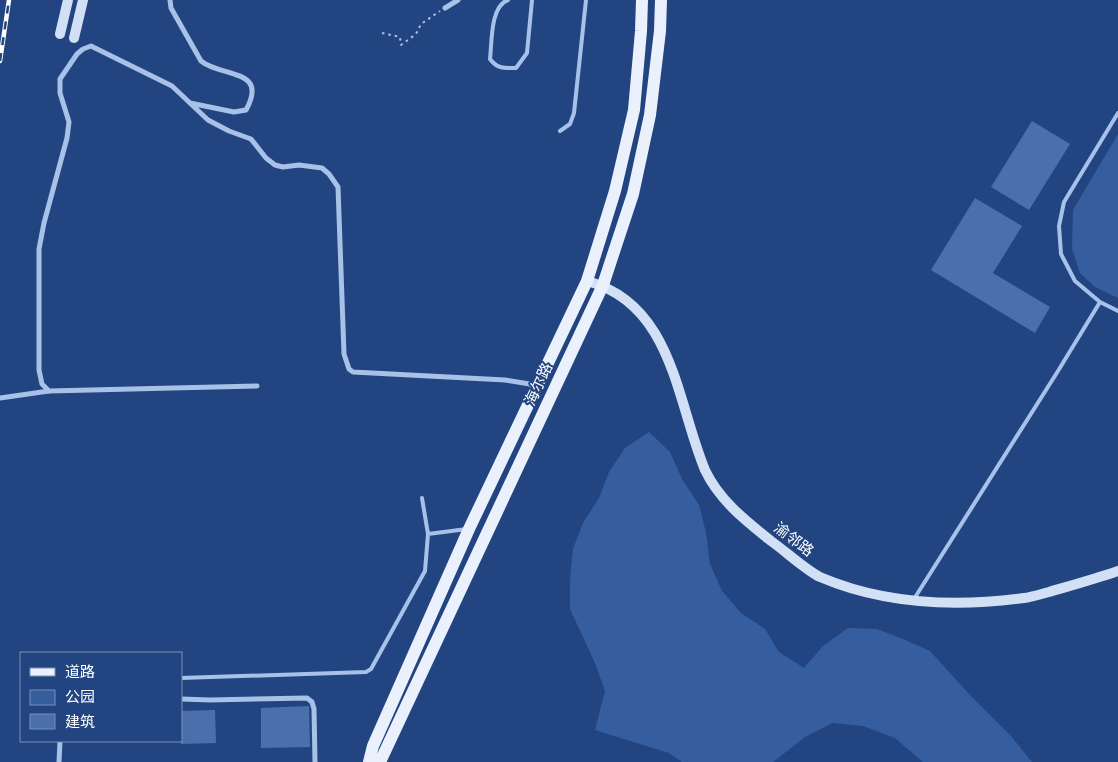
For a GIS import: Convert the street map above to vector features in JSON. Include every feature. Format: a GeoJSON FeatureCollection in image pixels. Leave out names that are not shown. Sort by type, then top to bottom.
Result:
{"type":"FeatureCollection","features":[{"type":"Feature","properties":{"kind":"main road"},"geometry":{"type":"LineString","coordinates":[[60,34],[68,0]]}},
{"type":"Feature","properties":{"kind":"main road"},"geometry":{"type":"LineString","coordinates":[[74,38],[83,0]]}},
{"type":"Feature","properties":{"kind":"main road","name":"海尔路"},"geometry":{"type":"LineString","coordinates":[[368,762],[373,746],[469,529],[587,281],[615,192],[634,110],[642,0]]}},
{"type":"Feature","properties":{"kind":"main road","name":"海尔路"},"geometry":{"type":"LineString","coordinates":[[380,762],[603,285],[633,194],[650,114],[660,31],[661,0]]}},
{"type":"Feature","properties":{"kind":"main road","name":"渝邻路"},"geometry":{"type":"LineString","coordinates":[[587,281],[603,285],[635,306],[660,341],[706,470],[719,493],[742,518],[818,576],[864,592],[913,600],[965,603],[1025,598],[1083,583],[1118,571]]}},
{"type":"Feature","properties":{"kind":"street"},"geometry":{"type":"LineString","coordinates":[[170,0],[171,8],[201,60],[208,66],[245,77],[251,86],[252,98],[246,110],[234,112],[190,103]]}},
{"type":"Feature","properties":{"kind":"street"},"geometry":{"type":"LineString","coordinates":[[445,8],[458,0]]}},
{"type":"Feature","properties":{"kind":"street"},"geometry":{"type":"LineString","coordinates":[[60,34],[74,38]]}},
{"type":"Feature","properties":{"kind":"street"},"geometry":{"type":"LineString","coordinates":[[49,391],[42,384],[39,370],[39,249],[44,223],[67,138],[69,122],[60,93],[60,79],[77,54],[83,48],[91,46],[172,86],[208,120],[229,131],[252,139],[266,158],[275,165],[283,167],[299,165],[322,168],[329,174],[338,187],[344,354],[349,369],[353,372],[505,380],[537,386]]}},
{"type":"Feature","properties":{"kind":"street"},"geometry":{"type":"LineString","coordinates":[[0,398],[49,391],[257,386]]}},
{"type":"Feature","properties":{"kind":"street"},"geometry":{"type":"LineString","coordinates":[[182,699],[308,698],[312,702],[314,709],[315,762]]}},
{"type":"Feature","properties":{"kind":"street"},"geometry":{"type":"LineString","coordinates":[[59,762],[60,742]]}},
{"type":"Feature","properties":{"kind":"lane"},"geometry":{"type":"LineString","coordinates":[[508,0],[504,1],[498,8],[494,18],[490,59],[495,65],[504,68],[516,68],[527,53],[532,0]]}},
{"type":"Feature","properties":{"kind":"lane"},"geometry":{"type":"LineString","coordinates":[[560,131],[570,124],[574,113],[586,0]]}},
{"type":"Feature","properties":{"kind":"lane"},"geometry":{"type":"LineString","coordinates":[[1118,113],[1064,202],[1059,226],[1060,254],[1075,281],[1100,302],[1118,311]]}},
{"type":"Feature","properties":{"kind":"lane"},"geometry":{"type":"LineString","coordinates":[[913,600],[1053,380],[1100,302]]}},
{"type":"Feature","properties":{"kind":"lane"},"geometry":{"type":"LineString","coordinates":[[182,678],[366,672],[372,669],[425,571],[428,534],[422,498]]}},
{"type":"Feature","properties":{"kind":"lane"},"geometry":{"type":"LineString","coordinates":[[428,534],[469,529]]}},
{"type":"Feature","properties":{"kind":"path"},"geometry":{"type":"LineString","coordinates":[[382,34],[400,37],[401,46],[416,34],[421,24],[445,8]]}},
{"type":"Feature","properties":{"kind":"green space"},"geometry":{"type":"Polygon","coordinates":[[[1118,134],[1118,298],[1095,287],[1080,273],[1072,249],[1073,210],[1118,134]]]}},
{"type":"Feature","properties":{"kind":"green space"},"geometry":{"type":"Polygon","coordinates":[[[649,432],[670,452],[682,479],[699,505],[706,533],[710,564],[722,591],[741,613],[765,629],[779,652],[804,668],[823,646],[848,628],[877,629],[903,639],[930,651],[1010,735],[1032,762],[923,762],[895,738],[863,726],[832,723],[805,737],[773,762],[682,762],[669,753],[595,730],[605,691],[595,663],[570,609],[573,549],[583,523],[599,498],[609,472],[625,448],[649,432]]]}},
{"type":"Feature","properties":{"kind":"building"},"geometry":{"type":"Polygon","coordinates":[[[1032,121],[1070,144],[1029,210],[991,187],[1032,121]]]}},
{"type":"Feature","properties":{"kind":"building"},"geometry":{"type":"Polygon","coordinates":[[[975,198],[1022,226],[993,273],[1050,307],[1035,333],[931,270],[975,198]]]}},
{"type":"Feature","properties":{"kind":"building"},"geometry":{"type":"Polygon","coordinates":[[[309,706],[310,747],[261,748],[261,708],[309,706]]]}},
{"type":"Feature","properties":{"kind":"building"},"geometry":{"type":"Polygon","coordinates":[[[215,710],[216,743],[181,744],[182,711],[215,710]]]}},
{"type":"Feature","properties":{"kind":"railway"},"geometry":{"type":"LineString","coordinates":[[0,61],[9,0]]}}]}
